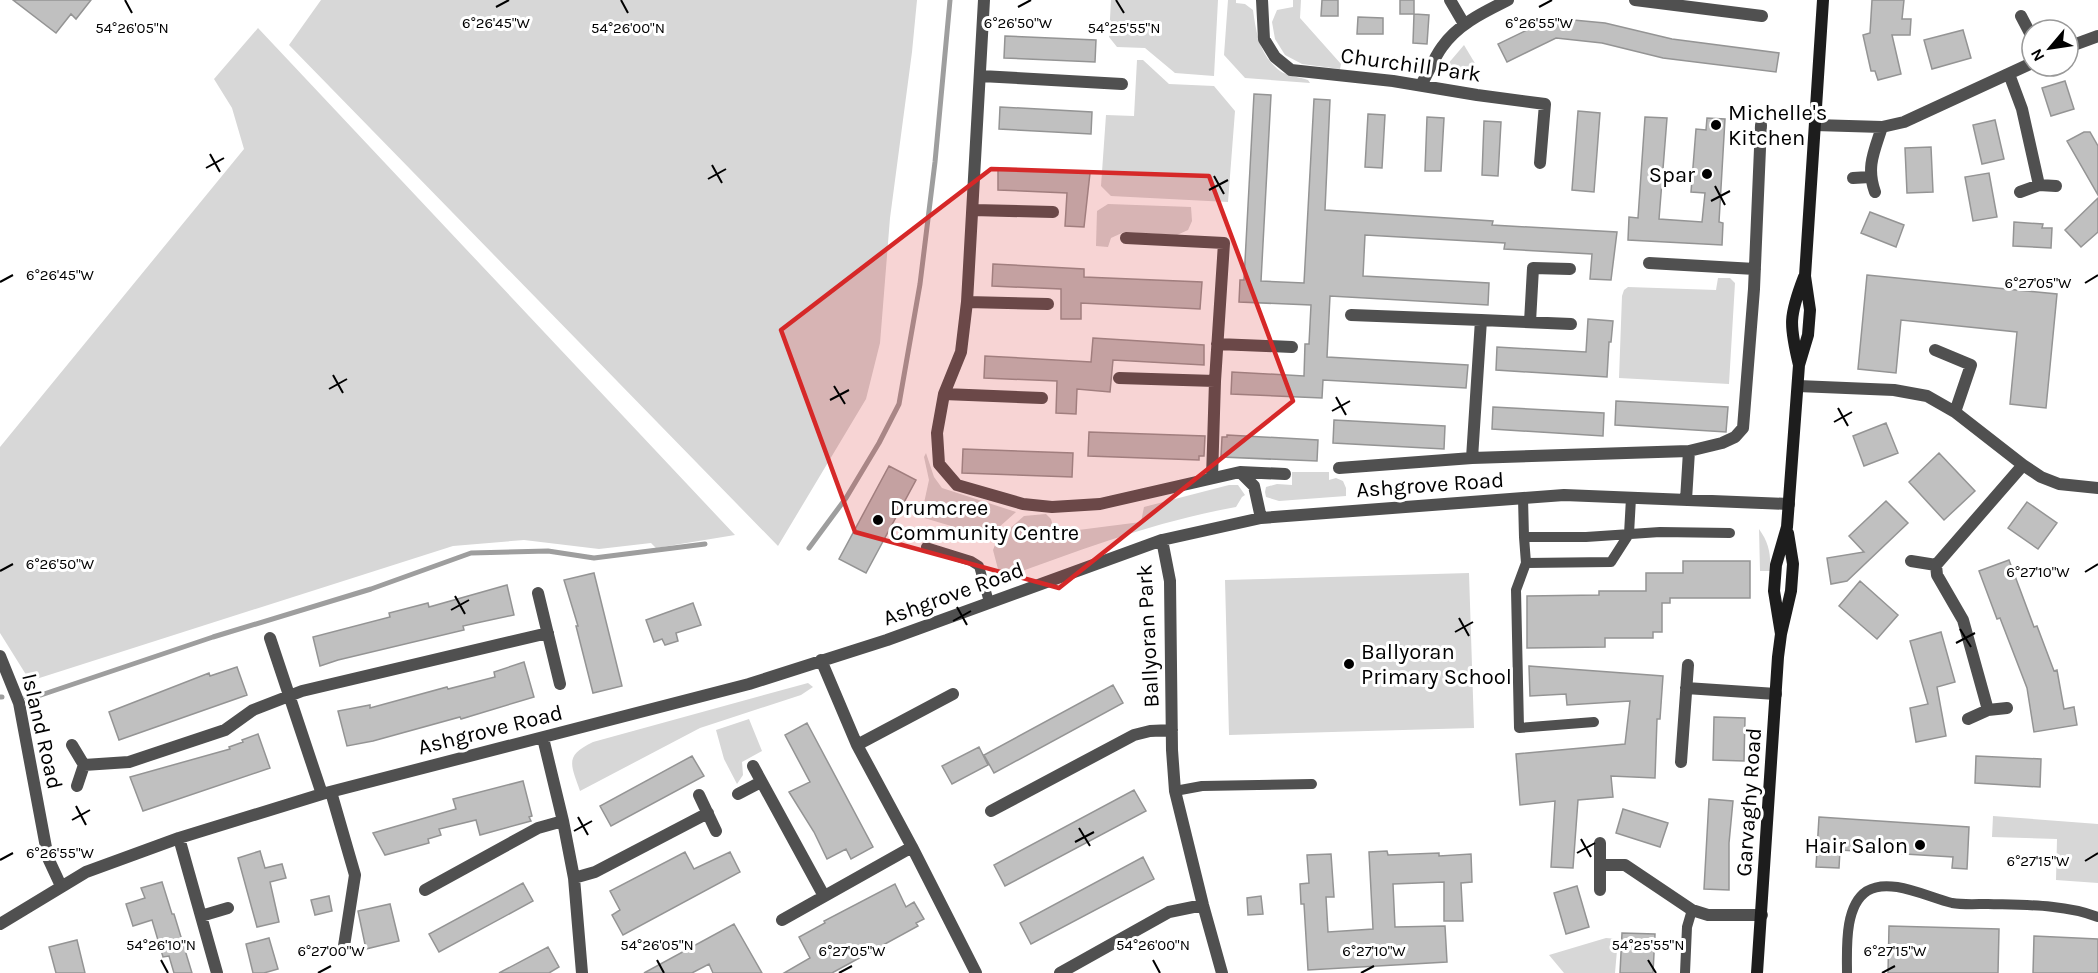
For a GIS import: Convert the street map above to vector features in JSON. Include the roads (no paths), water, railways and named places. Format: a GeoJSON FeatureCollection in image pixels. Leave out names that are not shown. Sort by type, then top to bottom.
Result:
{"type":"FeatureCollection","features":[{"type":"Feature","properties":{"kind":"main road","name":"Garvaghy Road"},"geometry":{"type":"LineString","coordinates":[[1757,973],[1781,634],[1774,591],[1776,565],[1787,527],[1799,365],[1809,335],[1810,310],[1805,276],[1823,0]]}},
{"type":"Feature","properties":{"kind":"main road","name":"Garvaghy Road"},"geometry":{"type":"LineString","coordinates":[[1799,365],[1791,334],[1792,308],[1805,276]]}},
{"type":"Feature","properties":{"kind":"street"},"geometry":{"type":"LineString","coordinates":[[984,0],[974,210],[967,302],[961,352],[944,394],[936,433],[939,464],[957,485],[1023,504],[1052,507],[1100,504],[1240,472],[1286,474]]}},
{"type":"Feature","properties":{"kind":"street","name":"Churchill Park"},"geometry":{"type":"LineString","coordinates":[[1262,0],[1264,39],[1275,57],[1291,70],[1421,85],[1545,104],[1540,163]]}},
{"type":"Feature","properties":{"kind":"street"},"geometry":{"type":"LineString","coordinates":[[1450,0],[1464,24]]}},
{"type":"Feature","properties":{"kind":"street"},"geometry":{"type":"LineString","coordinates":[[1421,85],[1442,46],[1464,24],[1508,0]]}},
{"type":"Feature","properties":{"kind":"street"},"geometry":{"type":"LineString","coordinates":[[1635,0],[1762,16]]}},
{"type":"Feature","properties":{"kind":"street"},"geometry":{"type":"LineString","coordinates":[[2080,43],[2098,36]]}},
{"type":"Feature","properties":{"kind":"street"},"geometry":{"type":"LineString","coordinates":[[1815,125],[1882,127],[1904,122],[2020,69]]}},
{"type":"Feature","properties":{"kind":"street"},"geometry":{"type":"LineString","coordinates":[[2009,74],[2022,110],[2039,185]]}},
{"type":"Feature","properties":{"kind":"street"},"geometry":{"type":"LineString","coordinates":[[981,76],[1122,84]]}},
{"type":"Feature","properties":{"kind":"street"},"geometry":{"type":"LineString","coordinates":[[1339,468],[1472,458],[1689,451],[1722,443],[1735,437],[1743,428],[1749,368],[1761,125]]}},
{"type":"Feature","properties":{"kind":"street"},"geometry":{"type":"LineString","coordinates":[[1875,192],[1870,177],[1871,159],[1882,127]]}},
{"type":"Feature","properties":{"kind":"street"},"geometry":{"type":"LineString","coordinates":[[1853,178],[1870,177]]}},
{"type":"Feature","properties":{"kind":"street"},"geometry":{"type":"LineString","coordinates":[[2020,192],[2039,185],[2056,186]]}},
{"type":"Feature","properties":{"kind":"street"},"geometry":{"type":"LineString","coordinates":[[974,210],[1053,212]]}},
{"type":"Feature","properties":{"kind":"street"},"geometry":{"type":"LineString","coordinates":[[1126,238],[1224,243],[1215,381],[1212,478]]}},
{"type":"Feature","properties":{"kind":"street"},"geometry":{"type":"LineString","coordinates":[[1649,263],[1755,268]]}},
{"type":"Feature","properties":{"kind":"street"},"geometry":{"type":"LineString","coordinates":[[1530,322],[1533,268],[1570,269]]}},
{"type":"Feature","properties":{"kind":"street"},"geometry":{"type":"LineString","coordinates":[[967,302],[1048,304]]}},
{"type":"Feature","properties":{"kind":"street"},"geometry":{"type":"LineString","coordinates":[[1351,315],[1571,324]]}},
{"type":"Feature","properties":{"kind":"street"},"geometry":{"type":"LineString","coordinates":[[1472,458],[1481,320]]}},
{"type":"Feature","properties":{"kind":"street"},"geometry":{"type":"LineString","coordinates":[[1217,344],[1292,347]]}},
{"type":"Feature","properties":{"kind":"street"},"geometry":{"type":"LineString","coordinates":[[1935,350],[1971,364],[1955,411]]}},
{"type":"Feature","properties":{"kind":"street"},"geometry":{"type":"LineString","coordinates":[[1119,378],[1215,381]]}},
{"type":"Feature","properties":{"kind":"street"},"geometry":{"type":"LineString","coordinates":[[1798,386],[1894,390],[1927,396],[1955,411],[2041,477],[2059,484],[2098,488]]}},
{"type":"Feature","properties":{"kind":"street"},"geometry":{"type":"LineString","coordinates":[[944,394],[1042,398]]}},
{"type":"Feature","properties":{"kind":"street"},"geometry":{"type":"LineString","coordinates":[[1686,500],[1689,451]]}},
{"type":"Feature","properties":{"kind":"street"},"geometry":{"type":"LineString","coordinates":[[1988,710],[1963,620],[1937,575],[1936,565],[2023,465]]}},
{"type":"Feature","properties":{"kind":"street"},"geometry":{"type":"LineString","coordinates":[[1240,472],[1254,486],[1261,518]]}},
{"type":"Feature","properties":{"kind":"street","name":"Ashgrove Road"},"geometry":{"type":"LineString","coordinates":[[0,924],[86,872],[179,838],[326,793],[749,684],[887,639],[1162,540],[1261,518],[1564,495],[1789,504]]}},
{"type":"Feature","properties":{"kind":"street","name":"Ballyoran Park"},"geometry":{"type":"LineString","coordinates":[[1162,540],[1170,580],[1175,791],[1222,973]]}},
{"type":"Feature","properties":{"kind":"street"},"geometry":{"type":"LineString","coordinates":[[1911,561],[1936,565]]}},
{"type":"Feature","properties":{"kind":"street"},"geometry":{"type":"LineString","coordinates":[[538,593],[560,684]]}},
{"type":"Feature","properties":{"kind":"street"},"geometry":{"type":"LineString","coordinates":[[84,765],[129,762],[225,730],[252,710],[288,696],[548,633]]}},
{"type":"Feature","properties":{"kind":"street"},"geometry":{"type":"LineString","coordinates":[[270,638],[288,696],[355,875],[344,946]]}},
{"type":"Feature","properties":{"kind":"street","name":"Island Road"},"geometry":{"type":"LineString","coordinates":[[0,656],[19,703],[48,858],[61,886]]}},
{"type":"Feature","properties":{"kind":"street"},"geometry":{"type":"LineString","coordinates":[[822,660],[857,745],[976,973]]}},
{"type":"Feature","properties":{"kind":"street"},"geometry":{"type":"LineString","coordinates":[[1681,762],[1688,665]]}},
{"type":"Feature","properties":{"kind":"street"},"geometry":{"type":"LineString","coordinates":[[1686,688],[1776,694]]}},
{"type":"Feature","properties":{"kind":"street"},"geometry":{"type":"LineString","coordinates":[[857,745],[953,694]]}},
{"type":"Feature","properties":{"kind":"street"},"geometry":{"type":"LineString","coordinates":[[1968,719],[1988,710],[2007,708]]}},
{"type":"Feature","properties":{"kind":"street","name":"Ballyoran Park"},"geometry":{"type":"LineString","coordinates":[[991,811],[1134,735],[1150,731],[1172,730]]}},
{"type":"Feature","properties":{"kind":"street"},"geometry":{"type":"LineString","coordinates":[[543,738],[574,878],[582,973]]}},
{"type":"Feature","properties":{"kind":"street"},"geometry":{"type":"LineString","coordinates":[[72,746],[84,765]]}},
{"type":"Feature","properties":{"kind":"street"},"geometry":{"type":"LineString","coordinates":[[77,786],[84,765]]}},
{"type":"Feature","properties":{"kind":"street"},"geometry":{"type":"LineString","coordinates":[[753,766],[824,896]]}},
{"type":"Feature","properties":{"kind":"street"},"geometry":{"type":"LineString","coordinates":[[738,794],[761,782]]}},
{"type":"Feature","properties":{"kind":"street"},"geometry":{"type":"LineString","coordinates":[[699,795],[716,831]]}},
{"type":"Feature","properties":{"kind":"street"},"geometry":{"type":"LineString","coordinates":[[574,878],[595,872],[708,813]]}},
{"type":"Feature","properties":{"kind":"street"},"geometry":{"type":"LineString","coordinates":[[425,890],[538,828],[563,821]]}},
{"type":"Feature","properties":{"kind":"street"},"geometry":{"type":"LineString","coordinates":[[179,838],[217,973]]}},
{"type":"Feature","properties":{"kind":"street"},"geometry":{"type":"LineString","coordinates":[[1600,843],[1600,890]]}},
{"type":"Feature","properties":{"kind":"street"},"geometry":{"type":"LineString","coordinates":[[782,920],[912,847]]}},
{"type":"Feature","properties":{"kind":"street"},"geometry":{"type":"LineString","coordinates":[[1600,865],[1625,865],[1692,909],[1708,915],[1761,915]]}},
{"type":"Feature","properties":{"kind":"street"},"geometry":{"type":"LineString","coordinates":[[1060,973],[1169,912],[1203,905]]}},
{"type":"Feature","properties":{"kind":"street"},"geometry":{"type":"LineString","coordinates":[[201,916],[228,908]]}},
{"type":"Feature","properties":{"kind":"lane"},"geometry":{"type":"LineString","coordinates":[[1523,498],[1526,563],[1516,590],[1519,728],[1594,722]]}},
{"type":"Feature","properties":{"kind":"lane"},"geometry":{"type":"LineString","coordinates":[[1526,563],[1611,562],[1629,534],[1631,498]]}},
{"type":"Feature","properties":{"kind":"lane"},"geometry":{"type":"LineString","coordinates":[[1524,537],[1660,532],[1730,533]]}},
{"type":"Feature","properties":{"kind":"lane"},"geometry":{"type":"LineString","coordinates":[[926,547],[971,561],[979,567],[989,602]]}},
{"type":"Feature","properties":{"kind":"lane"},"geometry":{"type":"LineString","coordinates":[[1175,791],[1202,786],[1312,784]]}},
{"type":"Feature","properties":{"kind":"lane"},"geometry":{"type":"LineString","coordinates":[[1847,973],[1848,926],[1856,903],[1866,892],[1881,885],[1954,903],[2043,906],[2098,917]]}},
{"type":"Feature","properties":{"kind":"lane"},"geometry":{"type":"LineString","coordinates":[[1685,973],[1688,927],[1692,909]]}},
{"type":"Feature","properties":{"kind":"waterway"},"geometry":{"type":"LineString","coordinates":[[809,548],[846,498],[899,404],[920,284],[935,162],[950,0]]}},
{"type":"Feature","properties":{"kind":"waterway"},"geometry":{"type":"LineString","coordinates":[[26,697],[38,696],[213,637],[371,589],[471,553],[548,551],[594,558],[705,544]]}},
{"type":"Feature","properties":{"kind":"place","name":"Michelle's Kitchen"},"geometry":{"type":"Point","coordinates":[1716,125]}},
{"type":"Feature","properties":{"kind":"place","name":"Spar"},"geometry":{"type":"Point","coordinates":[1707,174]}},
{"type":"Feature","properties":{"kind":"place","name":"Drumcree Community Centre"},"geometry":{"type":"Point","coordinates":[878,520]}},
{"type":"Feature","properties":{"kind":"place","name":"Ballyoran Primary School"},"geometry":{"type":"Point","coordinates":[1349,664]}},
{"type":"Feature","properties":{"kind":"place","name":"Hair Salon"},"geometry":{"type":"Point","coordinates":[1920,845]}}]}
